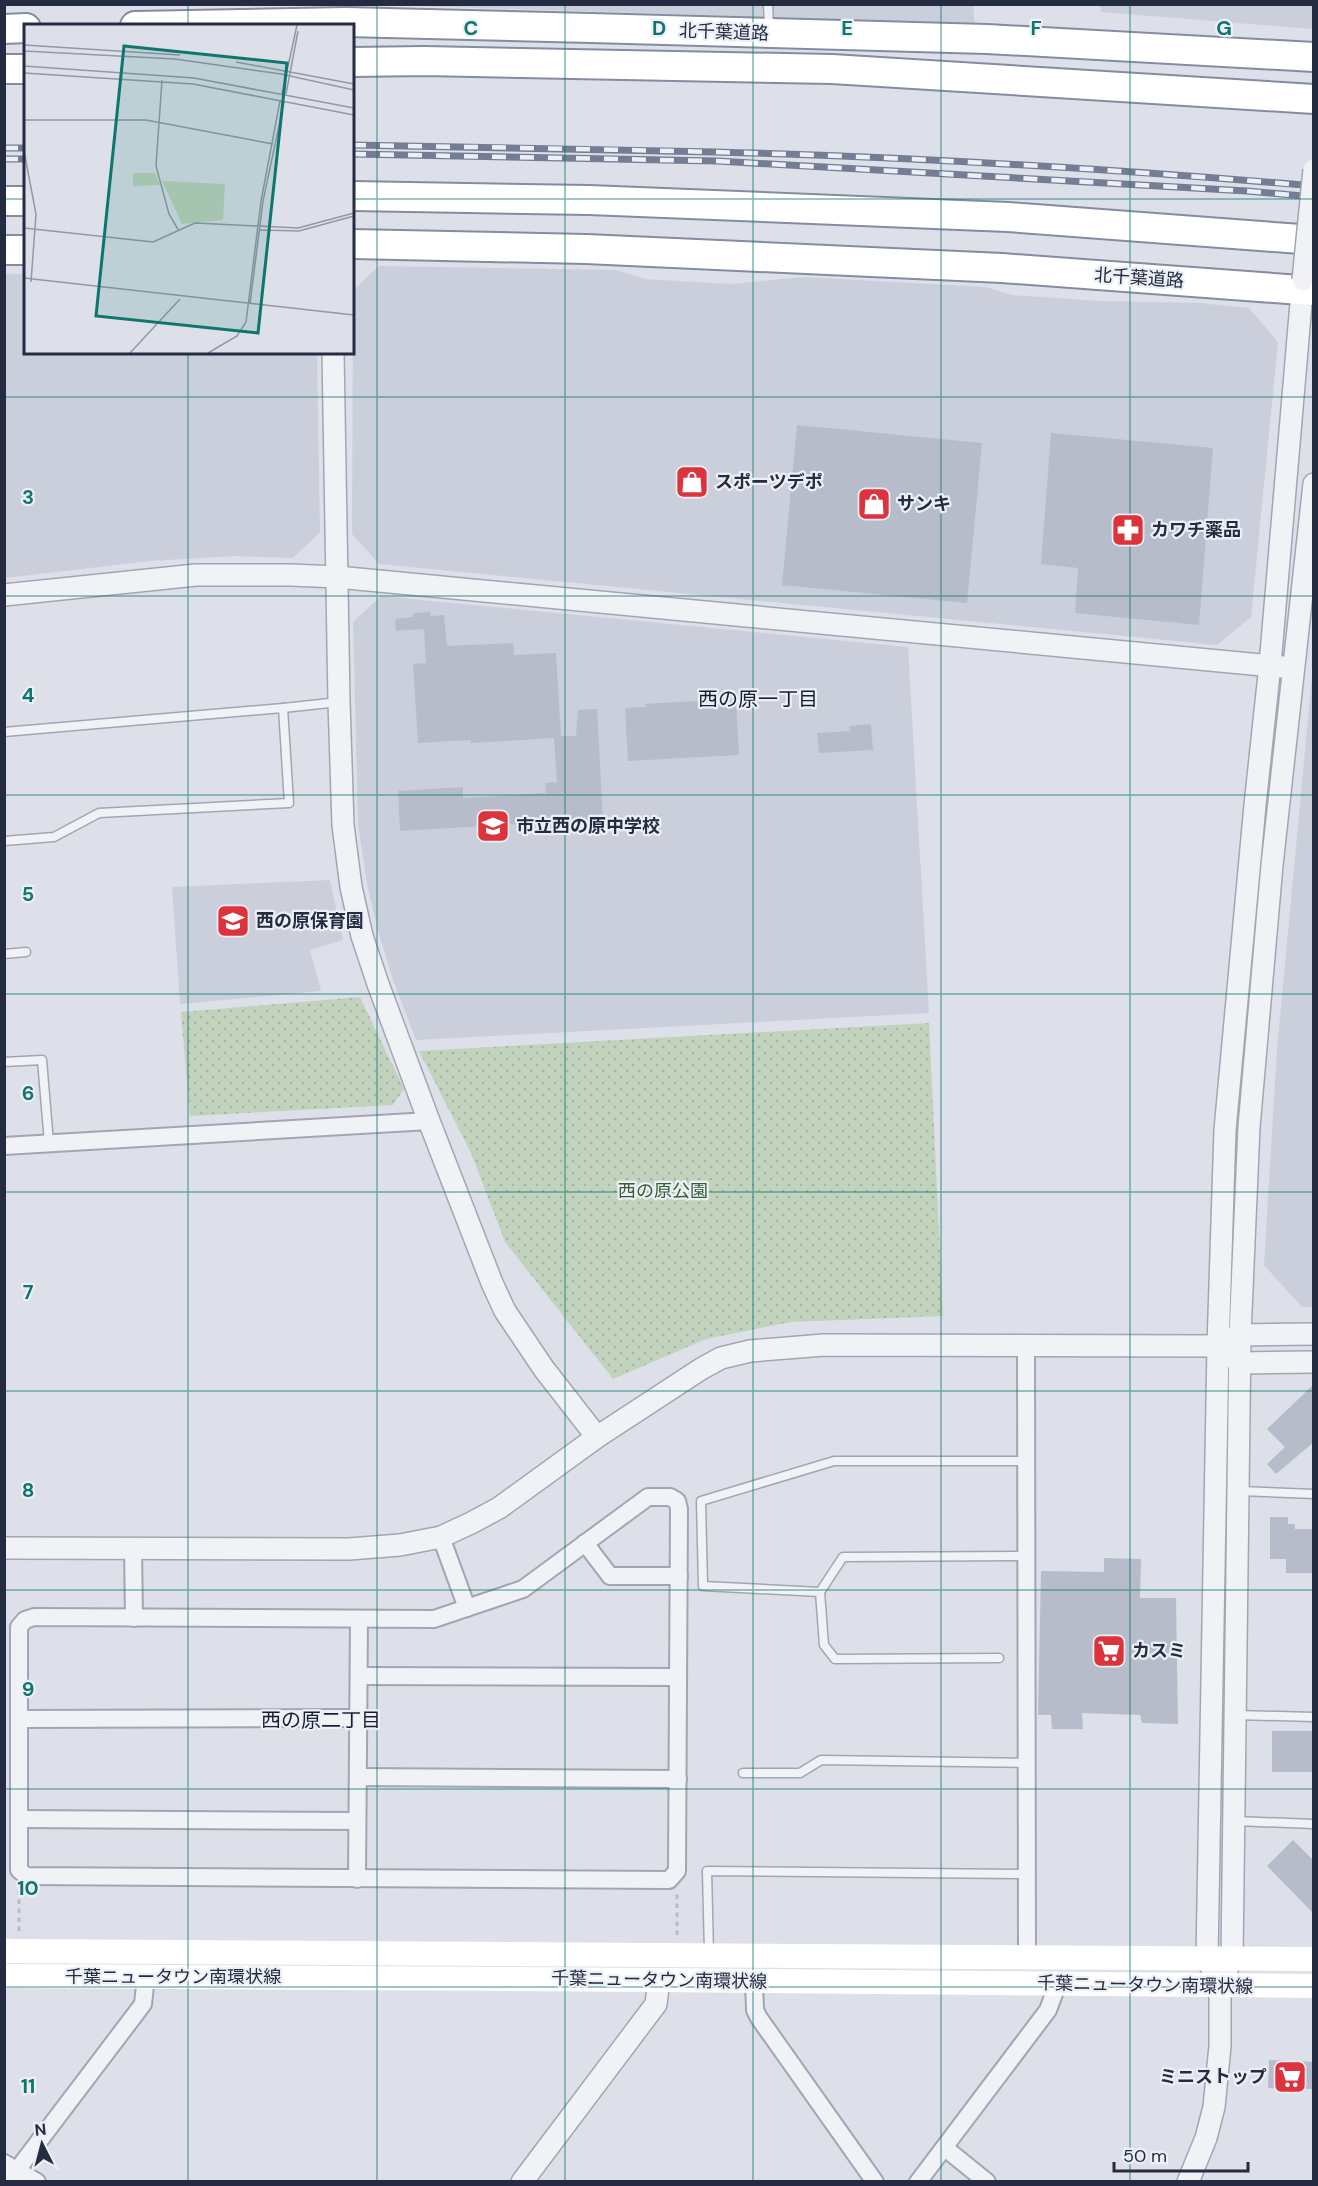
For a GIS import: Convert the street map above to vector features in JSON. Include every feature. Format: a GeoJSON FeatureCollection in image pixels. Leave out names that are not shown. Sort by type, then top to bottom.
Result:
{"type":"FeatureCollection","features":[{"type":"Feature","properties":{"kind":"highway","name":"北千葉道路"},"geometry":{"type":"LineString","coordinates":[[188,24],[346,18],[987,39],[1314,57]]}},
{"type":"Feature","properties":{"kind":"highway"},"geometry":{"type":"LineString","coordinates":[[4,29],[24,28]]}},
{"type":"Feature","properties":{"kind":"highway","name":"北千葉道路"},"geometry":{"type":"LineString","coordinates":[[354,62],[424,61],[832,69],[1314,99]]}},
{"type":"Feature","properties":{"kind":"highway"},"geometry":{"type":"LineString","coordinates":[[4,69],[24,69]]}},
{"type":"Feature","properties":{"kind":"highway"},"geometry":{"type":"LineString","coordinates":[[354,196],[589,200],[1008,217],[1314,240]]}},
{"type":"Feature","properties":{"kind":"highway"},"geometry":{"type":"LineString","coordinates":[[4,201],[24,201]]}},
{"type":"Feature","properties":{"kind":"highway","name":"北千葉道路"},"geometry":{"type":"LineString","coordinates":[[354,244],[586,249],[1002,268],[1306,287]]}},
{"type":"Feature","properties":{"kind":"highway"},"geometry":{"type":"LineString","coordinates":[[4,250],[24,250]]}},
{"type":"Feature","properties":{"kind":"main road","name":"千葉ニュータウン南環状線"},"geometry":{"type":"LineString","coordinates":[[12,1951],[1314,1959]]}},
{"type":"Feature","properties":{"kind":"main road","name":"千葉ニュータウン南環状線"},"geometry":{"type":"LineString","coordinates":[[4,1976],[1314,1986]]}},
{"type":"Feature","properties":{"kind":"street"},"geometry":{"type":"LineString","coordinates":[[1220,1986],[1207,1958],[1218,1346],[1225,1130],[1306,287],[1314,171]]}},
{"type":"Feature","properties":{"kind":"street"},"geometry":{"type":"LineString","coordinates":[[333,354],[343,825],[353,897],[362,936],[429,1121],[505,1311],[544,1369],[597,1437]]}},
{"type":"Feature","properties":{"kind":"street"},"geometry":{"type":"LineString","coordinates":[[1188,2181],[1206,2138],[1214,2107],[1220,2046],[1220,1986],[1232,1958],[1240,1335],[1249,1127],[1272,865],[1314,484]]}},
{"type":"Feature","properties":{"kind":"street"},"geometry":{"type":"LineString","coordinates":[[4,595],[196,575],[337,577],[1294,668]]}},
{"type":"Feature","properties":{"kind":"street"},"geometry":{"type":"LineString","coordinates":[[4,1146],[429,1121]]}},
{"type":"Feature","properties":{"kind":"street"},"geometry":{"type":"LineString","coordinates":[[4,1548],[349,1549],[399,1545],[441,1537],[499,1508],[597,1437],[701,1369],[722,1358],[750,1351],[824,1346],[1218,1346],[1240,1335],[1314,1334]]}},
{"type":"Feature","properties":{"kind":"street"},"geometry":{"type":"LineString","coordinates":[[1026,1346],[1027,1958]]}},
{"type":"Feature","properties":{"kind":"street"},"geometry":{"type":"LineString","coordinates":[[1218,1346],[1240,1363],[1314,1362]]}},
{"type":"Feature","properties":{"kind":"street"},"geometry":{"type":"LineString","coordinates":[[648,1497],[670,1497],[678,1501],[677,1871],[669,1880],[26,1876],[19,1870],[19,1627],[25,1620],[34,1617],[434,1619],[467,1608],[523,1589],[648,1497]]}},
{"type":"Feature","properties":{"kind":"street"},"geometry":{"type":"LineString","coordinates":[[441,1537],[467,1608]]}},
{"type":"Feature","properties":{"kind":"street"},"geometry":{"type":"LineString","coordinates":[[585,1543],[610,1576],[679,1576]]}},
{"type":"Feature","properties":{"kind":"street"},"geometry":{"type":"LineString","coordinates":[[133,1548],[134,1618]]}},
{"type":"Feature","properties":{"kind":"street"},"geometry":{"type":"LineString","coordinates":[[357,1879],[359,1620]]}},
{"type":"Feature","properties":{"kind":"street"},"geometry":{"type":"LineString","coordinates":[[359,1676],[678,1677]]}},
{"type":"Feature","properties":{"kind":"street"},"geometry":{"type":"LineString","coordinates":[[19,1719],[358,1718]]}},
{"type":"Feature","properties":{"kind":"street"},"geometry":{"type":"LineString","coordinates":[[358,1777],[678,1779]]}},
{"type":"Feature","properties":{"kind":"street"},"geometry":{"type":"LineString","coordinates":[[19,1819],[357,1821]]}},
{"type":"Feature","properties":{"kind":"street"},"geometry":{"type":"LineString","coordinates":[[38,2181],[10,2172],[143,2004],[146,1977]]}},
{"type":"Feature","properties":{"kind":"street"},"geometry":{"type":"LineString","coordinates":[[522,2181],[656,2004],[659,1980]]}},
{"type":"Feature","properties":{"kind":"street"},"geometry":{"type":"LineString","coordinates":[[754,1981],[755,2010],[759,2018],[875,2181]]}},
{"type":"Feature","properties":{"kind":"street"},"geometry":{"type":"LineString","coordinates":[[918,2181],[1048,2010],[1058,1983]]}},
{"type":"Feature","properties":{"kind":"street"},"geometry":{"type":"LineString","coordinates":[[945,2148],[987,2181]]}},
{"type":"Feature","properties":{"kind":"lane"},"geometry":{"type":"LineString","coordinates":[[768,4],[770,33]]}},
{"type":"Feature","properties":{"kind":"lane"},"geometry":{"type":"LineString","coordinates":[[4,732],[339,702]]}},
{"type":"Feature","properties":{"kind":"lane"},"geometry":{"type":"LineString","coordinates":[[4,841],[54,837],[99,813],[290,803],[283,708]]}},
{"type":"Feature","properties":{"kind":"lane"},"geometry":{"type":"LineString","coordinates":[[4,954],[26,952]]}},
{"type":"Feature","properties":{"kind":"lane"},"geometry":{"type":"LineString","coordinates":[[4,1062],[42,1060],[49,1143]]}},
{"type":"Feature","properties":{"kind":"lane"},"geometry":{"type":"LineString","coordinates":[[819,1592],[703,1586],[701,1500],[834,1461],[1026,1461]]}},
{"type":"Feature","properties":{"kind":"lane"},"geometry":{"type":"LineString","coordinates":[[1238,1491],[1314,1494]]}},
{"type":"Feature","properties":{"kind":"lane"},"geometry":{"type":"LineString","coordinates":[[999,1658],[835,1659],[824,1645],[819,1592],[843,1557],[1027,1556]]}},
{"type":"Feature","properties":{"kind":"lane"},"geometry":{"type":"LineString","coordinates":[[1235,1715],[1314,1717]]}},
{"type":"Feature","properties":{"kind":"lane"},"geometry":{"type":"LineString","coordinates":[[743,1773],[800,1773],[821,1760],[1027,1763]]}},
{"type":"Feature","properties":{"kind":"lane"},"geometry":{"type":"LineString","coordinates":[[1234,1821],[1314,1824]]}},
{"type":"Feature","properties":{"kind":"lane"},"geometry":{"type":"LineString","coordinates":[[709,1956],[707,1871],[1027,1874]]}},
{"type":"Feature","properties":{"kind":"path"},"geometry":{"type":"LineString","coordinates":[[12,1951],[19,1870]]}},
{"type":"Feature","properties":{"kind":"path"},"geometry":{"type":"LineString","coordinates":[[677,1871],[677,1956]]}},
{"type":"Feature","properties":{"kind":"shaded area"},"geometry":{"type":"Polygon","coordinates":[[[973,4],[975,28],[739,16],[384,5],[973,4]]]}},
{"type":"Feature","properties":{"kind":"shaded area"},"geometry":{"type":"Polygon","coordinates":[[[1100,5],[1313,5],[1313,29],[1101,12],[1100,5]]]}},
{"type":"Feature","properties":{"kind":"shaded area"},"geometry":{"type":"Polygon","coordinates":[[[379,266],[616,270],[645,279],[731,284],[802,277],[986,287],[1011,295],[1100,301],[1199,303],[1249,308],[1278,342],[1251,617],[1217,645],[379,564],[352,534],[354,289],[379,266]]]}},
{"type":"Feature","properties":{"kind":"shaded area"},"geometry":{"type":"Polygon","coordinates":[[[5,274],[24,274],[24,354],[317,354],[320,532],[293,558],[236,556],[150,561],[5,578],[5,274]]]}},
{"type":"Feature","properties":{"kind":"shaded area"},"geometry":{"type":"Polygon","coordinates":[[[381,596],[908,647],[929,1013],[416,1040],[393,980],[378,931],[367,884],[358,824],[353,622],[381,596]]]}},
{"type":"Feature","properties":{"kind":"shaded area"},"geometry":{"type":"Polygon","coordinates":[[[1313,666],[1314,1307],[1302,1307],[1264,1265],[1277,1049],[1313,666]]]}},
{"type":"Feature","properties":{"kind":"shaded area"},"geometry":{"type":"Polygon","coordinates":[[[330,880],[343,940],[310,950],[321,991],[180,1004],[172,887],[330,880]]]}},
{"type":"Feature","properties":{"kind":"green space"},"geometry":{"type":"Polygon","coordinates":[[[360,997],[404,1089],[393,1105],[190,1116],[181,1012],[360,997]]]}},
{"type":"Feature","properties":{"kind":"green space","name":"西の原公園"},"geometry":{"type":"Polygon","coordinates":[[[929,1023],[943,1316],[790,1322],[706,1339],[613,1379],[505,1242],[471,1153],[419,1051],[929,1023]]]}},
{"type":"Feature","properties":{"kind":"building"},"geometry":{"type":"Polygon","coordinates":[[[797,425],[982,443],[967,603],[782,585],[797,425]]]}},
{"type":"Feature","properties":{"kind":"building"},"geometry":{"type":"Polygon","coordinates":[[[1051,433],[1213,448],[1199,625],[1075,613],[1078,568],[1041,564],[1051,433]]]}},
{"type":"Feature","properties":{"kind":"building"},"geometry":{"type":"Polygon","coordinates":[[[430,612],[430,616],[444,615],[447,646],[513,643],[514,655],[556,653],[561,736],[576,736],[578,710],[597,709],[603,819],[400,831],[398,791],[463,787],[463,798],[546,793],[545,783],[557,782],[554,738],[471,743],[471,740],[418,743],[413,664],[426,663],[424,629],[396,631],[395,619],[413,617],[413,613],[430,612]]]}},
{"type":"Feature","properties":{"kind":"building"},"geometry":{"type":"Polygon","coordinates":[[[736,700],[739,755],[628,761],[625,708],[646,707],[645,704],[736,700]]]}},
{"type":"Feature","properties":{"kind":"building"},"geometry":{"type":"Polygon","coordinates":[[[871,724],[873,750],[819,753],[817,733],[850,731],[849,726],[871,724]]]}},
{"type":"Feature","properties":{"kind":"building"},"geometry":{"type":"Polygon","coordinates":[[[1314,1384],[1314,1442],[1276,1474],[1267,1464],[1285,1447],[1267,1429],[1314,1384]]]}},
{"type":"Feature","properties":{"kind":"building"},"geometry":{"type":"Polygon","coordinates":[[[1270,1517],[1288,1517],[1288,1524],[1295,1524],[1295,1529],[1314,1529],[1314,1573],[1286,1573],[1286,1559],[1270,1559],[1270,1517]]]}},
{"type":"Feature","properties":{"kind":"building"},"geometry":{"type":"Polygon","coordinates":[[[1104,1558],[1141,1559],[1140,1598],[1176,1598],[1178,1724],[1142,1723],[1140,1715],[1082,1713],[1083,1729],[1052,1729],[1051,1715],[1038,1715],[1041,1571],[1104,1572],[1104,1558]]]}},
{"type":"Feature","properties":{"kind":"building"},"geometry":{"type":"Polygon","coordinates":[[[1272,1731],[1314,1731],[1314,1772],[1272,1772],[1272,1731]]]}},
{"type":"Feature","properties":{"kind":"building"},"geometry":{"type":"Polygon","coordinates":[[[1293,1840],[1314,1861],[1314,1914],[1267,1866],[1293,1840]]]}},
{"type":"Feature","properties":{"kind":"building"},"geometry":{"type":"Polygon","coordinates":[[[1269,2060],[1313,2062],[1312,2089],[1268,2088],[1269,2060]]]}},
{"type":"Feature","properties":{"kind":"railway"},"geometry":{"type":"LineString","coordinates":[[354,145],[790,154],[940,160],[1314,186]]}},
{"type":"Feature","properties":{"kind":"railway"},"geometry":{"type":"LineString","coordinates":[[4,148],[24,148]]}},
{"type":"Feature","properties":{"kind":"railway"},"geometry":{"type":"LineString","coordinates":[[354,154],[717,161],[1247,191],[1314,197]]}},
{"type":"Feature","properties":{"kind":"railway"},"geometry":{"type":"LineString","coordinates":[[4,159],[24,159]]}},
{"type":"Feature","properties":{"kind":"place","name":"スポーツデポ"},"geometry":{"type":"Point","coordinates":[692,482]}},
{"type":"Feature","properties":{"kind":"place","name":"サンキ"},"geometry":{"type":"Point","coordinates":[874,504]}},
{"type":"Feature","properties":{"kind":"place","name":"カワチ薬品"},"geometry":{"type":"Point","coordinates":[1128,530]}},
{"type":"Feature","properties":{"kind":"place","name":"市立西の原中学校"},"geometry":{"type":"Point","coordinates":[493,826]}},
{"type":"Feature","properties":{"kind":"place","name":"西の原保育園"},"geometry":{"type":"Point","coordinates":[233,921]}},
{"type":"Feature","properties":{"kind":"place","name":"カスミ"},"geometry":{"type":"Point","coordinates":[1109,1651]}},
{"type":"Feature","properties":{"kind":"place","name":"ミニストップ"},"geometry":{"type":"Point","coordinates":[1290,2077]}},
{"type":"Feature","properties":{"kind":"district","name":"西の原一丁目"},"geometry":{"type":"Point","coordinates":[758,699]}},
{"type":"Feature","properties":{"kind":"district","name":"西の原二丁目"},"geometry":{"type":"Point","coordinates":[321,1720]}}]}
